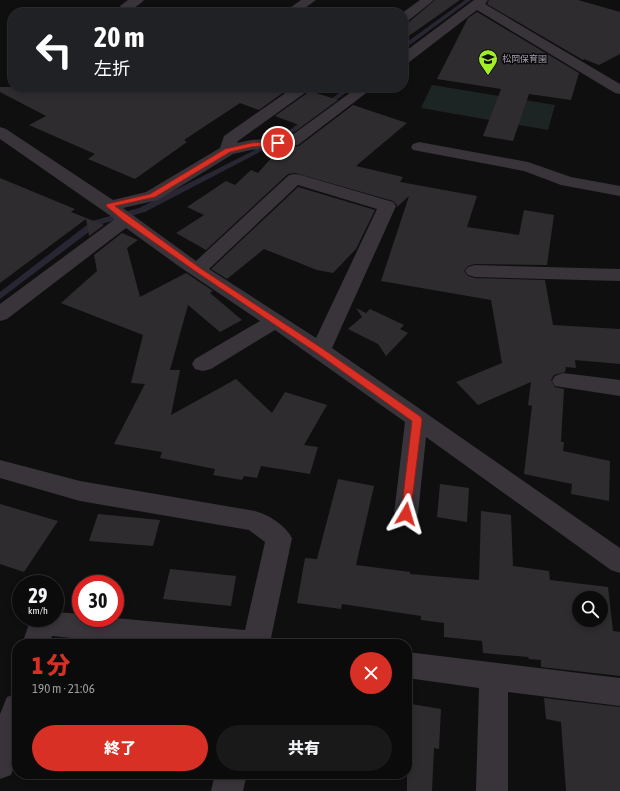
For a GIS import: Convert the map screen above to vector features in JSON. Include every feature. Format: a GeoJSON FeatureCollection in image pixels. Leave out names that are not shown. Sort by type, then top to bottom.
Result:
{"type":"FeatureCollection","features":[{"type":"Feature","properties":{"kind":"street"},"geometry":{"type":"LineString","coordinates":[[126,6],[138,0]]}},
{"type":"Feature","properties":{"kind":"street"},"geometry":{"type":"LineString","coordinates":[[297,8],[310,0]]}},
{"type":"Feature","properties":{"kind":"street"},"geometry":{"type":"LineString","coordinates":[[408,14],[428,0]]}},
{"type":"Feature","properties":{"kind":"street"},"geometry":{"type":"LineString","coordinates":[[408,56],[479,2],[620,90]]}},
{"type":"Feature","properties":{"kind":"street"},"geometry":{"type":"LineString","coordinates":[[228,150],[230,139],[297,92]]}},
{"type":"Feature","properties":{"kind":"street"},"geometry":{"type":"LineString","coordinates":[[110,206],[152,196],[228,150],[251,145],[292,142],[360,92]]}},
{"type":"Feature","properties":{"kind":"street"},"geometry":{"type":"LineString","coordinates":[[0,132],[110,206],[126,219],[198,269],[320,351],[620,562]]}},
{"type":"Feature","properties":{"kind":"street"},"geometry":{"type":"LineString","coordinates":[[419,147],[528,167],[567,181],[620,191]]}},
{"type":"Feature","properties":{"kind":"street"},"geometry":{"type":"LineString","coordinates":[[198,269],[295,180],[388,206],[320,351]]}},
{"type":"Feature","properties":{"kind":"street"},"geometry":{"type":"LineString","coordinates":[[0,314],[126,219]]}},
{"type":"Feature","properties":{"kind":"street"},"geometry":{"type":"LineString","coordinates":[[475,271],[620,275]]}},
{"type":"Feature","properties":{"kind":"street"},"geometry":{"type":"LineString","coordinates":[[203,364],[276,321]]}},
{"type":"Feature","properties":{"kind":"street"},"geometry":{"type":"LineString","coordinates":[[563,381],[620,388]]}},
{"type":"Feature","properties":{"kind":"street"},"geometry":{"type":"LineString","coordinates":[[406,514],[417,420]]}},
{"type":"Feature","properties":{"kind":"street"},"geometry":{"type":"LineString","coordinates":[[0,469],[80,491],[255,521],[278,538],[258,639]]}},
{"type":"Feature","properties":{"kind":"street"},"geometry":{"type":"LineString","coordinates":[[37,639],[42,623],[206,639]]}},
{"type":"Feature","properties":{"kind":"street"},"geometry":{"type":"LineString","coordinates":[[412,666],[494,678],[620,692]]}},
{"type":"Feature","properties":{"kind":"street"},"geometry":{"type":"LineString","coordinates":[[492,791],[494,678]]}},
{"type":"Feature","properties":{"kind":"street"},"geometry":{"type":"LineString","coordinates":[[0,764],[12,724]]}},
{"type":"Feature","properties":{"kind":"street"},"geometry":{"type":"LineString","coordinates":[[227,791],[229,779]]}},
{"type":"Feature","properties":{"kind":"shaded area"},"geometry":{"type":"Polygon","coordinates":[[[432,85],[555,105],[548,130],[421,108],[432,85]]]}},
{"type":"Feature","properties":{"kind":"building"},"geometry":{"type":"Polygon","coordinates":[[[435,0],[460,0],[408,36],[409,22],[435,0]]]}},
{"type":"Feature","properties":{"kind":"building"},"geometry":{"type":"Polygon","coordinates":[[[489,0],[578,0],[620,12],[620,54],[599,65],[584,59],[583,60],[487,4],[489,0]]]}},
{"type":"Feature","properties":{"kind":"building"},"geometry":{"type":"Polygon","coordinates":[[[477,12],[579,73],[571,100],[529,94],[513,141],[483,136],[501,89],[437,79],[468,18],[477,12]]]}},
{"type":"Feature","properties":{"kind":"building"},"geometry":{"type":"Polygon","coordinates":[[[0,87],[8,87],[8,92],[284,92],[259,110],[240,103],[184,140],[187,142],[135,179],[88,159],[95,154],[29,125],[46,116],[0,92],[0,87]]]}},
{"type":"Feature","properties":{"kind":"building"},"geometry":{"type":"Polygon","coordinates":[[[309,92],[338,100],[293,133],[299,125],[275,116],[309,92]]]}},
{"type":"Feature","properties":{"kind":"building"},"geometry":{"type":"Polygon","coordinates":[[[353,105],[407,123],[356,166],[403,177],[400,182],[477,196],[467,227],[519,235],[524,210],[554,215],[547,265],[475,264],[468,266],[464,271],[468,276],[475,278],[545,280],[553,325],[620,329],[620,364],[575,360],[576,368],[566,367],[565,372],[554,375],[551,380],[555,387],[564,389],[561,442],[564,442],[563,451],[610,461],[609,501],[571,494],[572,484],[524,474],[532,406],[528,405],[531,382],[478,405],[456,382],[502,363],[491,300],[381,281],[409,196],[397,207],[393,201],[295,173],[288,174],[206,250],[176,233],[204,215],[187,207],[226,181],[235,185],[251,170],[258,173],[279,149],[299,146],[353,105]]]}},
{"type":"Feature","properties":{"kind":"building"},"geometry":{"type":"Polygon","coordinates":[[[0,178],[75,209],[71,212],[104,225],[89,236],[86,219],[0,283],[0,178]]]}},
{"type":"Feature","properties":{"kind":"building"},"geometry":{"type":"Polygon","coordinates":[[[298,187],[375,210],[356,249],[333,273],[317,270],[264,249],[227,279],[211,269],[298,187]]]}},
{"type":"Feature","properties":{"kind":"building"},"geometry":{"type":"Polygon","coordinates":[[[122,233],[138,240],[127,248],[140,297],[186,273],[213,291],[210,293],[242,320],[220,332],[188,305],[170,370],[180,370],[171,415],[236,379],[272,413],[285,392],[327,405],[304,445],[318,447],[310,474],[261,466],[257,478],[244,476],[242,480],[213,475],[215,469],[160,458],[162,452],[114,444],[145,384],[131,383],[143,335],[61,303],[97,271],[94,255],[122,233]]]}},
{"type":"Feature","properties":{"kind":"building"},"geometry":{"type":"Polygon","coordinates":[[[356,308],[366,313],[370,309],[404,325],[400,329],[408,333],[386,356],[378,344],[348,329],[362,317],[356,308]]]}},
{"type":"Feature","properties":{"kind":"building"},"geometry":{"type":"Polygon","coordinates":[[[338,479],[374,486],[356,565],[410,572],[410,574],[479,580],[481,511],[511,515],[513,566],[549,571],[550,580],[608,587],[613,631],[620,632],[620,676],[541,667],[541,660],[529,659],[528,657],[483,653],[482,641],[444,637],[444,623],[421,620],[421,616],[342,604],[341,609],[297,603],[305,558],[317,559],[338,479]]]}},
{"type":"Feature","properties":{"kind":"building"},"geometry":{"type":"Polygon","coordinates":[[[440,484],[469,488],[467,522],[437,517],[440,484]]]}},
{"type":"Feature","properties":{"kind":"building"},"geometry":{"type":"Polygon","coordinates":[[[0,504],[58,521],[24,572],[0,564],[0,504]]]}},
{"type":"Feature","properties":{"kind":"building"},"geometry":{"type":"Polygon","coordinates":[[[98,514],[160,520],[153,546],[89,541],[98,514]]]}},
{"type":"Feature","properties":{"kind":"building"},"geometry":{"type":"Polygon","coordinates":[[[170,569],[236,576],[231,606],[163,599],[170,569]]]}},
{"type":"Feature","properties":{"kind":"building"},"geometry":{"type":"Polygon","coordinates":[[[544,698],[620,707],[620,791],[566,791],[561,722],[546,719],[544,698]]]}},
{"type":"Feature","properties":{"kind":"building"},"geometry":{"type":"Polygon","coordinates":[[[412,704],[441,709],[439,749],[434,748],[432,791],[407,791],[407,779],[412,779],[412,704]]]}},
{"type":"Feature","properties":{"kind":"waterway"},"geometry":{"type":"LineString","coordinates":[[408,44],[468,0]]}},
{"type":"Feature","properties":{"kind":"waterway"},"geometry":{"type":"LineString","coordinates":[[325,106],[344,92]]}},
{"type":"Feature","properties":{"kind":"waterway"},"geometry":{"type":"LineString","coordinates":[[0,296],[95,223],[142,210],[279,140],[308,119]]}},
{"type":"Feature","properties":{"kind":"place","name":"松岡保育園"},"geometry":{"type":"Point","coordinates":[488,76]}},
{"type":"Feature","properties":{"kind":"route"},"geometry":{"type":"LineString","coordinates":[[278,143],[251,145],[228,150],[152,196],[110,206],[126,219],[320,351],[417,420],[406,514]]}}]}
